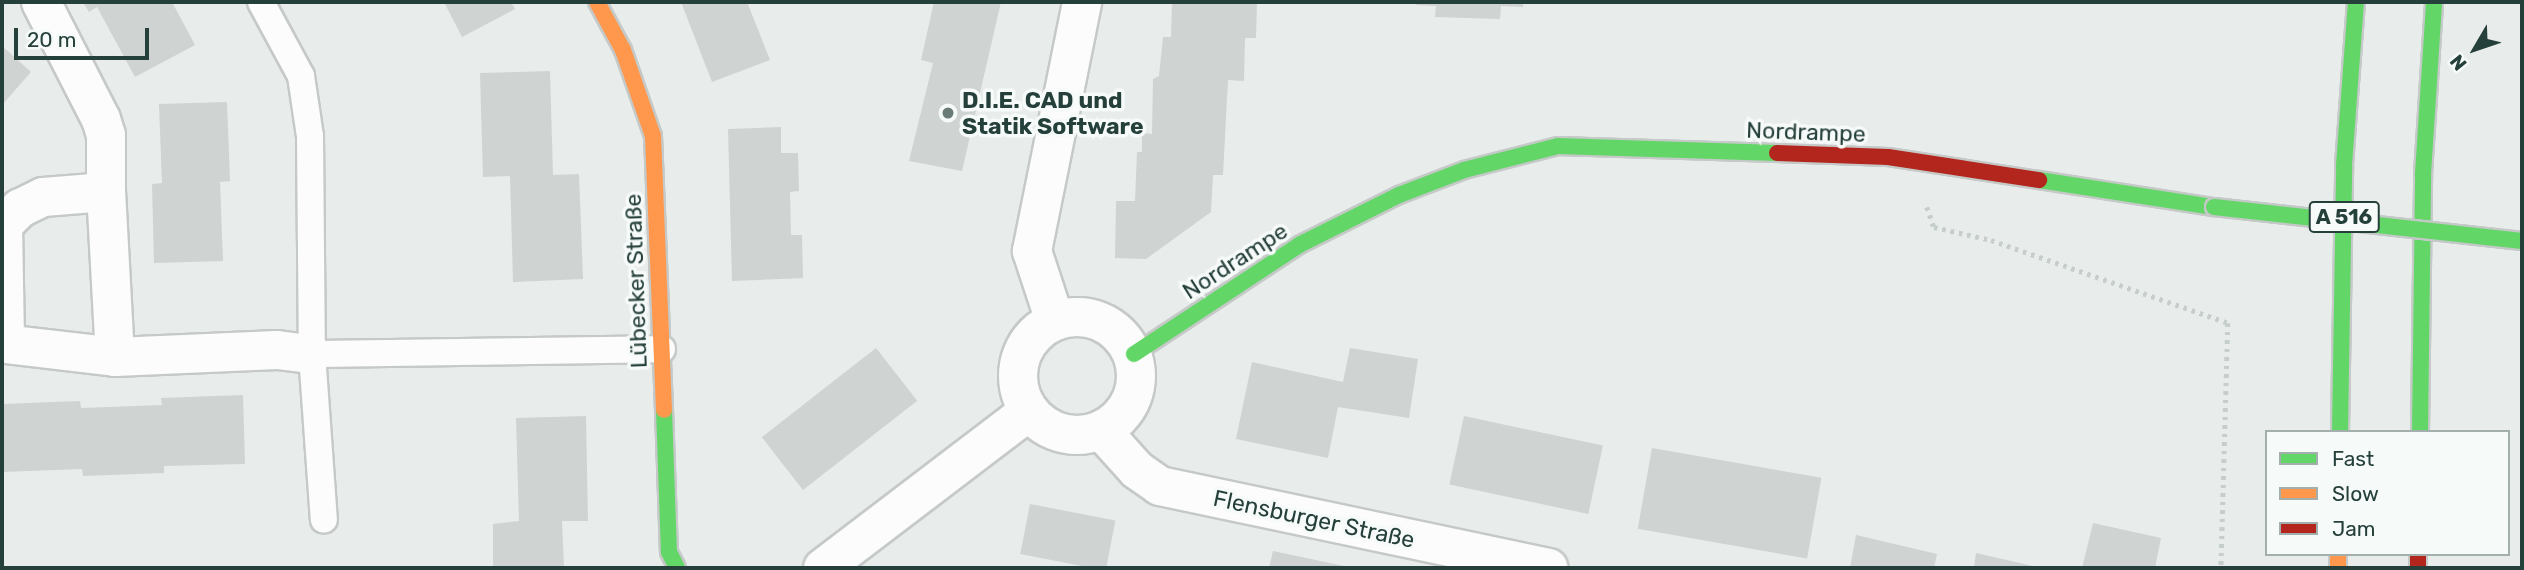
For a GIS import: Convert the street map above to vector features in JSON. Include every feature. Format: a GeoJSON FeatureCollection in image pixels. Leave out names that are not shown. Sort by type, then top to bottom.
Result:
{"type":"FeatureCollection","features":[{"type":"Feature","properties":{"kind":"main road","name":"Lübecker Straße"},"geometry":{"type":"LineString","coordinates":[[597,2],[623,50],[653,136],[668,552],[677,568]]}},
{"type":"Feature","properties":{"kind":"main road","name":"A 516"},"geometry":{"type":"LineString","coordinates":[[2340,430],[2344,165],[2356,2]]}},
{"type":"Feature","properties":{"kind":"main road"},"geometry":{"type":"LineString","coordinates":[[2420,430],[2423,174],[2434,2]]}},
{"type":"Feature","properties":{"kind":"main road","name":"Nordrampe"},"geometry":{"type":"LineString","coordinates":[[1134,354],[1299,245],[1349,219],[1399,195],[1512,156],[1558,146],[1910,160],[2214,207],[2522,241]]}},
{"type":"Feature","properties":{"kind":"street"},"geometry":{"type":"LineString","coordinates":[[41,2],[101,119],[106,135],[106,192],[115,357]]}},
{"type":"Feature","properties":{"kind":"street"},"geometry":{"type":"LineString","coordinates":[[1055,321],[1032,251],[1082,2]]}},
{"type":"Feature","properties":{"kind":"street"},"geometry":{"type":"LineString","coordinates":[[106,192],[43,197],[20,208],[4,225],[4,344],[115,357],[277,350],[312,354]]}},
{"type":"Feature","properties":{"kind":"street"},"geometry":{"type":"LineString","coordinates":[[1081,316],[1094,319],[1118,332],[1134,354],[1135,378],[1131,399],[1119,416],[1101,430],[1079,437],[1065,435],[1046,427],[1030,411],[1020,386],[1020,359],[1033,336],[1055,321],[1081,316]]}},
{"type":"Feature","properties":{"kind":"street"},"geometry":{"type":"LineString","coordinates":[[823,568],[1030,411]]}},
{"type":"Feature","properties":{"kind":"street","name":"Flensburger Straße"},"geometry":{"type":"LineString","coordinates":[[1101,430],[1137,470],[1160,486],[1548,568]]}},
{"type":"Feature","properties":{"kind":"lane"},"geometry":{"type":"LineString","coordinates":[[261,2],[301,76],[310,136],[312,354],[324,520]]}},
{"type":"Feature","properties":{"kind":"lane"},"geometry":{"type":"LineString","coordinates":[[312,354],[662,349]]}},
{"type":"Feature","properties":{"kind":"path"},"geometry":{"type":"LineString","coordinates":[[1910,160],[1934,226],[1991,240],[2228,323],[2221,568]]}},
{"type":"Feature","properties":{"kind":"building"},"geometry":{"type":"Polygon","coordinates":[[[83,2],[172,2],[195,45],[135,77],[97,7],[89,12],[83,2]]]}},
{"type":"Feature","properties":{"kind":"building"},"geometry":{"type":"Polygon","coordinates":[[[444,2],[511,2],[515,9],[462,37],[444,2]]]}},
{"type":"Feature","properties":{"kind":"building"},"geometry":{"type":"Polygon","coordinates":[[[681,2],[747,2],[770,60],[712,82],[681,2]]]}},
{"type":"Feature","properties":{"kind":"building"},"geometry":{"type":"Polygon","coordinates":[[[934,2],[1001,2],[962,171],[909,161],[933,63],[921,60],[934,2]]]}},
{"type":"Feature","properties":{"kind":"building"},"geometry":{"type":"Polygon","coordinates":[[[1172,2],[1257,2],[1256,38],[1245,38],[1244,81],[1228,80],[1223,175],[1213,175],[1211,212],[1146,259],[1115,258],[1116,201],[1135,201],[1137,152],[1142,152],[1142,133],[1152,134],[1153,79],[1159,76],[1163,37],[1171,37],[1172,2]]]}},
{"type":"Feature","properties":{"kind":"building"},"geometry":{"type":"Polygon","coordinates":[[[1416,2],[1523,2],[1523,7],[1501,6],[1500,19],[1435,17],[1436,6],[1416,5],[1416,2]]]}},
{"type":"Feature","properties":{"kind":"building"},"geometry":{"type":"Polygon","coordinates":[[[2,46],[31,72],[2,105],[2,46]]]}},
{"type":"Feature","properties":{"kind":"building"},"geometry":{"type":"Polygon","coordinates":[[[550,71],[553,175],[579,174],[583,279],[513,282],[510,176],[483,177],[480,73],[550,71]]]}},
{"type":"Feature","properties":{"kind":"building"},"geometry":{"type":"Polygon","coordinates":[[[227,102],[230,181],[220,182],[223,261],[154,263],[152,184],[162,183],[159,104],[227,102]]]}},
{"type":"Feature","properties":{"kind":"building"},"geometry":{"type":"Polygon","coordinates":[[[781,127],[781,153],[798,153],[799,191],[790,192],[791,235],[802,235],[803,278],[732,281],[728,129],[781,127]]]}},
{"type":"Feature","properties":{"kind":"building"},"geometry":{"type":"Polygon","coordinates":[[[876,348],[917,401],[803,490],[762,437],[876,348]]]}},
{"type":"Feature","properties":{"kind":"building"},"geometry":{"type":"Polygon","coordinates":[[[1350,348],[1418,359],[1409,418],[1338,407],[1328,458],[1236,439],[1252,362],[1343,382],[1350,348]]]}},
{"type":"Feature","properties":{"kind":"building"},"geometry":{"type":"Polygon","coordinates":[[[243,395],[245,464],[164,466],[164,473],[83,476],[82,469],[2,472],[2,404],[80,401],[81,408],[162,405],[161,398],[243,395]]]}},
{"type":"Feature","properties":{"kind":"building"},"geometry":{"type":"Polygon","coordinates":[[[586,416],[588,521],[562,521],[564,568],[493,568],[493,524],[519,521],[516,418],[586,416]]]}},
{"type":"Feature","properties":{"kind":"building"},"geometry":{"type":"Polygon","coordinates":[[[1464,416],[1603,446],[1588,514],[1449,484],[1464,416]]]}},
{"type":"Feature","properties":{"kind":"building"},"geometry":{"type":"Polygon","coordinates":[[[1652,448],[1821,478],[1807,559],[1638,529],[1652,448]]]}},
{"type":"Feature","properties":{"kind":"building"},"geometry":{"type":"Polygon","coordinates":[[[1030,504],[1115,521],[1106,568],[1092,568],[1020,554],[1030,504]]]}},
{"type":"Feature","properties":{"kind":"building"},"geometry":{"type":"Polygon","coordinates":[[[2093,523],[2161,538],[2155,568],[2082,568],[2093,523]]]}},
{"type":"Feature","properties":{"kind":"building"},"geometry":{"type":"Polygon","coordinates":[[[1856,535],[1937,554],[1934,568],[1850,568],[1856,535]]]}},
{"type":"Feature","properties":{"kind":"building"},"geometry":{"type":"Polygon","coordinates":[[[1273,551],[1344,566],[1269,568],[1273,551]]]}},
{"type":"Feature","properties":{"kind":"building"},"geometry":{"type":"Polygon","coordinates":[[[1976,553],[2037,567],[2037,568],[1974,568],[1976,553]]]}},
{"type":"Feature","properties":{"kind":"traffic: fast"},"geometry":{"type":"LineString","coordinates":[[2340,430],[2344,165],[2356,2]]}},
{"type":"Feature","properties":{"kind":"traffic: fast"},"geometry":{"type":"LineString","coordinates":[[2420,430],[2423,174],[2434,2]]}},
{"type":"Feature","properties":{"kind":"traffic: fast"},"geometry":{"type":"LineString","coordinates":[[1134,354],[1299,245],[1399,195],[1464,170],[1558,146],[1777,153]]}},
{"type":"Feature","properties":{"kind":"traffic: fast"},"geometry":{"type":"LineString","coordinates":[[2039,180],[2214,207]]}},
{"type":"Feature","properties":{"kind":"traffic: fast"},"geometry":{"type":"LineString","coordinates":[[2214,207],[2522,241]]}},
{"type":"Feature","properties":{"kind":"traffic: fast"},"geometry":{"type":"LineString","coordinates":[[664,410],[669,552],[677,568]]}},
{"type":"Feature","properties":{"kind":"traffic: slow"},"geometry":{"type":"LineString","coordinates":[[597,2],[623,50],[653,136],[664,410]]}},
{"type":"Feature","properties":{"kind":"traffic: slow"},"geometry":{"type":"LineString","coordinates":[[2338,556],[2338,568]]}},
{"type":"Feature","properties":{"kind":"traffic: jam"},"geometry":{"type":"LineString","coordinates":[[1777,153],[1888,157],[2039,180]]}},
{"type":"Feature","properties":{"kind":"traffic: jam"},"geometry":{"type":"LineString","coordinates":[[2418,556],[2418,568]]}},
{"type":"Feature","properties":{"kind":"place","name":"D.I.E. CAD und Statik Software"},"geometry":{"type":"Point","coordinates":[948,113]}}]}
